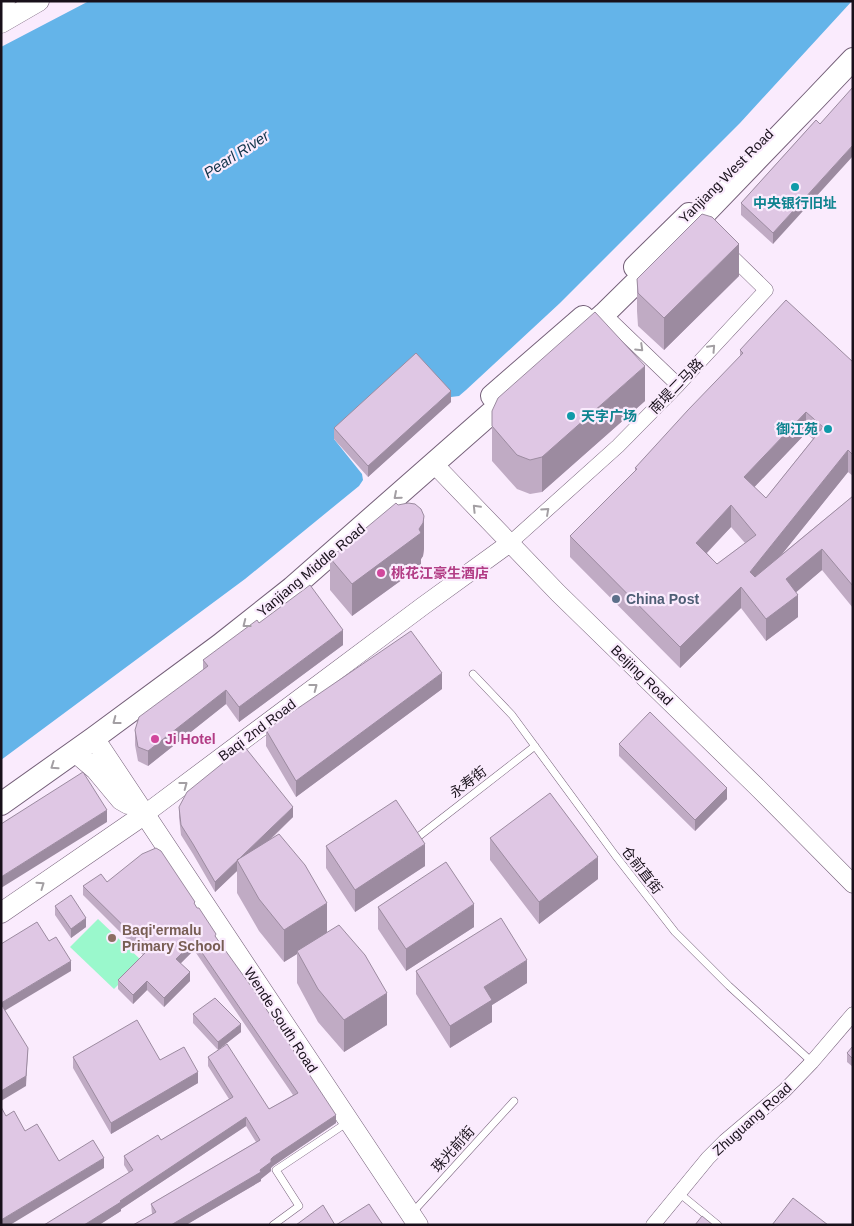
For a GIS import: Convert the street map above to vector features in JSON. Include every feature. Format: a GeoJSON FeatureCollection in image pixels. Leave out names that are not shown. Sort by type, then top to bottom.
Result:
{"type":"FeatureCollection","features":[{"type":"Feature","properties":{"kind":"main road"},"geometry":{"type":"LineString","coordinates":[[1,3],[5,1]]}},
{"type":"Feature","properties":{"kind":"main road"},"geometry":{"type":"LineString","coordinates":[[1,22],[39,1]]}},
{"type":"Feature","properties":{"kind":"main road","name":"Yanjiang West Road"},"geometry":{"type":"LineString","coordinates":[[600,310],[853,44]]}},
{"type":"Feature","properties":{"kind":"main road","name":"Yanjiang West Road"},"geometry":{"type":"LineString","coordinates":[[600,310],[700,226],[853,59]]}},
{"type":"Feature","properties":{"kind":"main road","name":"Yanjiang Middle Road"},"geometry":{"type":"LineString","coordinates":[[1,804],[94,738],[292,588],[434,464],[600,310]]}},
{"type":"Feature","properties":{"kind":"main road","name":"Wende South Road"},"geometry":{"type":"LineString","coordinates":[[94,738],[414,1220]]}},
{"type":"Feature","properties":{"kind":"main road"},"geometry":{"type":"LineString","coordinates":[[75,752],[96,770],[121,800],[145,814]]}},
{"type":"Feature","properties":{"kind":"main road","name":"Baqi 2nd Road"},"geometry":{"type":"LineString","coordinates":[[1,913],[145,814]]}},
{"type":"Feature","properties":{"kind":"street","name":"南堤二马路"},"geometry":{"type":"LineString","coordinates":[[510,543],[618,446],[678,385],[766,290],[717,243]]}},
{"type":"Feature","properties":{"kind":"street"},"geometry":{"type":"LineString","coordinates":[[600,310],[678,385]]}},
{"type":"Feature","properties":{"kind":"street","name":"Beijing Road"},"geometry":{"type":"LineString","coordinates":[[434,464],[613,647],[758,788],[853,884]]}},
{"type":"Feature","properties":{"kind":"street","name":"Baqi 2nd Road"},"geometry":{"type":"LineString","coordinates":[[145,814],[510,543]]}},
{"type":"Feature","properties":{"kind":"street","name":"Zhuguang Road"},"geometry":{"type":"LineString","coordinates":[[653,1225],[713,1152],[785,1090],[853,1014]]}},
{"type":"Feature","properties":{"kind":"lane","name":"仓前直街"},"geometry":{"type":"LineString","coordinates":[[473,674],[512,715],[614,855],[674,932],[729,986],[812,1062]]}},
{"type":"Feature","properties":{"kind":"lane","name":"永寿街"},"geometry":{"type":"LineString","coordinates":[[418,837],[534,746]]}},
{"type":"Feature","properties":{"kind":"lane","name":"珠光前街"},"geometry":{"type":"LineString","coordinates":[[414,1220],[514,1101]]}},
{"type":"Feature","properties":{"kind":"lane"},"geometry":{"type":"LineString","coordinates":[[273,1225],[299,1206],[276,1170],[348,1122]]}},
{"type":"Feature","properties":{"kind":"lane"},"geometry":{"type":"LineString","coordinates":[[679,1193],[718,1225]]}},
{"type":"Feature","properties":{"kind":"green space"},"geometry":{"type":"Polygon","coordinates":[[[98,919],[142,961],[114,989],[70,947],[98,919]]]}},
{"type":"Feature","properties":{"kind":"water","name":"Pearl River"},"geometry":{"type":"Polygon","coordinates":[[[89,1],[852,1],[740,123],[560,303],[459,396],[451,397],[334,439],[362,474],[363,480],[359,486],[245,579],[1,760],[1,47],[89,1]]]}},
{"type":"Feature","properties":{"kind":"building","name":"中央银行旧址"},"geometry":{"type":"Polygon","coordinates":[[[853,87],[853,145],[773,233],[741,203],[816,120],[820,124],[853,87]]]}},
{"type":"Feature","properties":{"kind":"building"},"geometry":{"type":"Polygon","coordinates":[[[702,214],[712,217],[739,244],[664,318],[638,293],[637,279],[702,214]]]}},
{"type":"Feature","properties":{"kind":"building"},"geometry":{"type":"Polygon","coordinates":[[[786,300],[853,362],[853,455],[848,450],[750,572],[755,577],[853,496],[853,586],[822,549],[786,579],[798,595],[766,619],[741,587],[680,647],[570,536],[637,469],[635,468],[743,353],[740,350],[786,300]],[[806,412],[744,477],[766,498],[823,427],[806,412]],[[731,505],[696,543],[717,564],[756,535],[731,505]]]}},
{"type":"Feature","properties":{"kind":"building"},"geometry":{"type":"Polygon","coordinates":[[[595,312],[645,366],[542,457],[530,460],[517,455],[492,426],[492,411],[498,398],[595,312]]]}},
{"type":"Feature","properties":{"kind":"building"},"geometry":{"type":"Polygon","coordinates":[[[416,353],[451,391],[368,466],[334,428],[416,353]]]}},
{"type":"Feature","properties":{"kind":"building"},"geometry":{"type":"Polygon","coordinates":[[[396,503],[398,505],[415,504],[421,509],[424,516],[423,523],[419,529],[421,533],[352,584],[330,558],[396,503]]]}},
{"type":"Feature","properties":{"kind":"building"},"geometry":{"type":"Polygon","coordinates":[[[310,585],[343,630],[239,707],[226,690],[148,751],[138,747],[135,730],[139,717],[208,666],[203,660],[257,620],[259,623],[310,585]]]}},
{"type":"Feature","properties":{"kind":"building"},"geometry":{"type":"Polygon","coordinates":[[[411,631],[442,673],[296,781],[266,730],[411,631]]]}},
{"type":"Feature","properties":{"kind":"building"},"geometry":{"type":"Polygon","coordinates":[[[650,712],[727,788],[695,820],[619,744],[650,712]]]}},
{"type":"Feature","properties":{"kind":"building"},"geometry":{"type":"Polygon","coordinates":[[[244,746],[293,807],[215,882],[181,825],[179,807],[187,792],[244,746]]]}},
{"type":"Feature","properties":{"kind":"building"},"geometry":{"type":"Polygon","coordinates":[[[83,772],[107,810],[1,877],[1,824],[83,772]]]}},
{"type":"Feature","properties":{"kind":"building"},"geometry":{"type":"Polygon","coordinates":[[[550,793],[598,857],[539,902],[490,838],[550,793]]]}},
{"type":"Feature","properties":{"kind":"building"},"geometry":{"type":"Polygon","coordinates":[[[396,800],[425,844],[355,890],[326,846],[396,800]]]}},
{"type":"Feature","properties":{"kind":"building"},"geometry":{"type":"Polygon","coordinates":[[[279,834],[305,865],[327,903],[284,930],[259,899],[237,860],[279,834]]]}},
{"type":"Feature","properties":{"kind":"building"},"geometry":{"type":"Polygon","coordinates":[[[156,848],[161,851],[216,934],[215,936],[253,989],[336,1115],[273,1157],[271,1162],[260,1170],[261,1172],[171,1225],[133,1225],[156,1212],[151,1204],[260,1140],[246,1117],[84,1225],[44,1225],[133,1170],[124,1156],[158,1135],[161,1140],[233,1097],[208,1057],[227,1044],[269,1109],[298,1093],[194,941],[176,959],[190,972],[164,998],[147,981],[133,995],[118,980],[148,950],[83,886],[101,874],[107,882],[142,854],[156,848]]]}},
{"type":"Feature","properties":{"kind":"building"},"geometry":{"type":"Polygon","coordinates":[[[446,862],[474,904],[406,949],[378,907],[446,862]]]}},
{"type":"Feature","properties":{"kind":"building"},"geometry":{"type":"Polygon","coordinates":[[[71,895],[86,918],[71,929],[55,906],[71,895]]]}},
{"type":"Feature","properties":{"kind":"building"},"geometry":{"type":"Polygon","coordinates":[[[501,918],[527,960],[484,987],[492,1000],[450,1026],[416,971],[501,918]]]}},
{"type":"Feature","properties":{"kind":"building"},"geometry":{"type":"Polygon","coordinates":[[[37,922],[49,941],[56,937],[71,961],[1,1003],[1,944],[37,922]]]}},
{"type":"Feature","properties":{"kind":"building"},"geometry":{"type":"Polygon","coordinates":[[[339,925],[365,955],[387,993],[344,1020],[318,989],[297,951],[339,925]]]}},
{"type":"Feature","properties":{"kind":"building"},"geometry":{"type":"Polygon","coordinates":[[[215,998],[241,1024],[218,1042],[193,1014],[215,998]]]}},
{"type":"Feature","properties":{"kind":"building"},"geometry":{"type":"Polygon","coordinates":[[[1,1004],[28,1048],[26,1076],[1,1091],[1,1004]]]}},
{"type":"Feature","properties":{"kind":"building"},"geometry":{"type":"Polygon","coordinates":[[[137,1020],[160,1060],[184,1047],[198,1072],[111,1123],[73,1057],[137,1020]]]}},
{"type":"Feature","properties":{"kind":"building"},"geometry":{"type":"Polygon","coordinates":[[[853,1046],[853,1059],[847,1053],[853,1046]]]}},
{"type":"Feature","properties":{"kind":"building"},"geometry":{"type":"Polygon","coordinates":[[[1,1107],[6,1116],[14,1111],[25,1131],[37,1124],[59,1161],[93,1140],[104,1158],[1,1220],[1,1107]]]}},
{"type":"Feature","properties":{"kind":"building"},"geometry":{"type":"Polygon","coordinates":[[[793,1198],[828,1225],[772,1225],[793,1198]]]}},
{"type":"Feature","properties":{"kind":"building"},"geometry":{"type":"Polygon","coordinates":[[[369,1204],[383,1225],[336,1225],[369,1204]]]}},
{"type":"Feature","properties":{"kind":"building"},"geometry":{"type":"Polygon","coordinates":[[[323,1205],[335,1225],[296,1225],[323,1205]]]}},
{"type":"Feature","properties":{"kind":"building"},"geometry":{"type":"Polygon","coordinates":[[[702,1216],[713,1225],[695,1225],[702,1216]]]}},
{"type":"Feature","properties":{"kind":"place","name":"中央银行旧址"},"geometry":{"type":"Point","coordinates":[795,187]}},
{"type":"Feature","properties":{"kind":"place","name":"天字广场"},"geometry":{"type":"Point","coordinates":[571,416]}},
{"type":"Feature","properties":{"kind":"place","name":"御江苑"},"geometry":{"type":"Point","coordinates":[828,429]}},
{"type":"Feature","properties":{"kind":"place","name":"桃花江豪生酒店"},"geometry":{"type":"Point","coordinates":[381,573]}},
{"type":"Feature","properties":{"kind":"place","name":"China Post"},"geometry":{"type":"Point","coordinates":[616,599]}},
{"type":"Feature","properties":{"kind":"place","name":"Ji Hotel"},"geometry":{"type":"Point","coordinates":[155,739]}},
{"type":"Feature","properties":{"kind":"place","name":"Baqi'ermalu Primary School"},"geometry":{"type":"Point","coordinates":[112,938]}}]}
